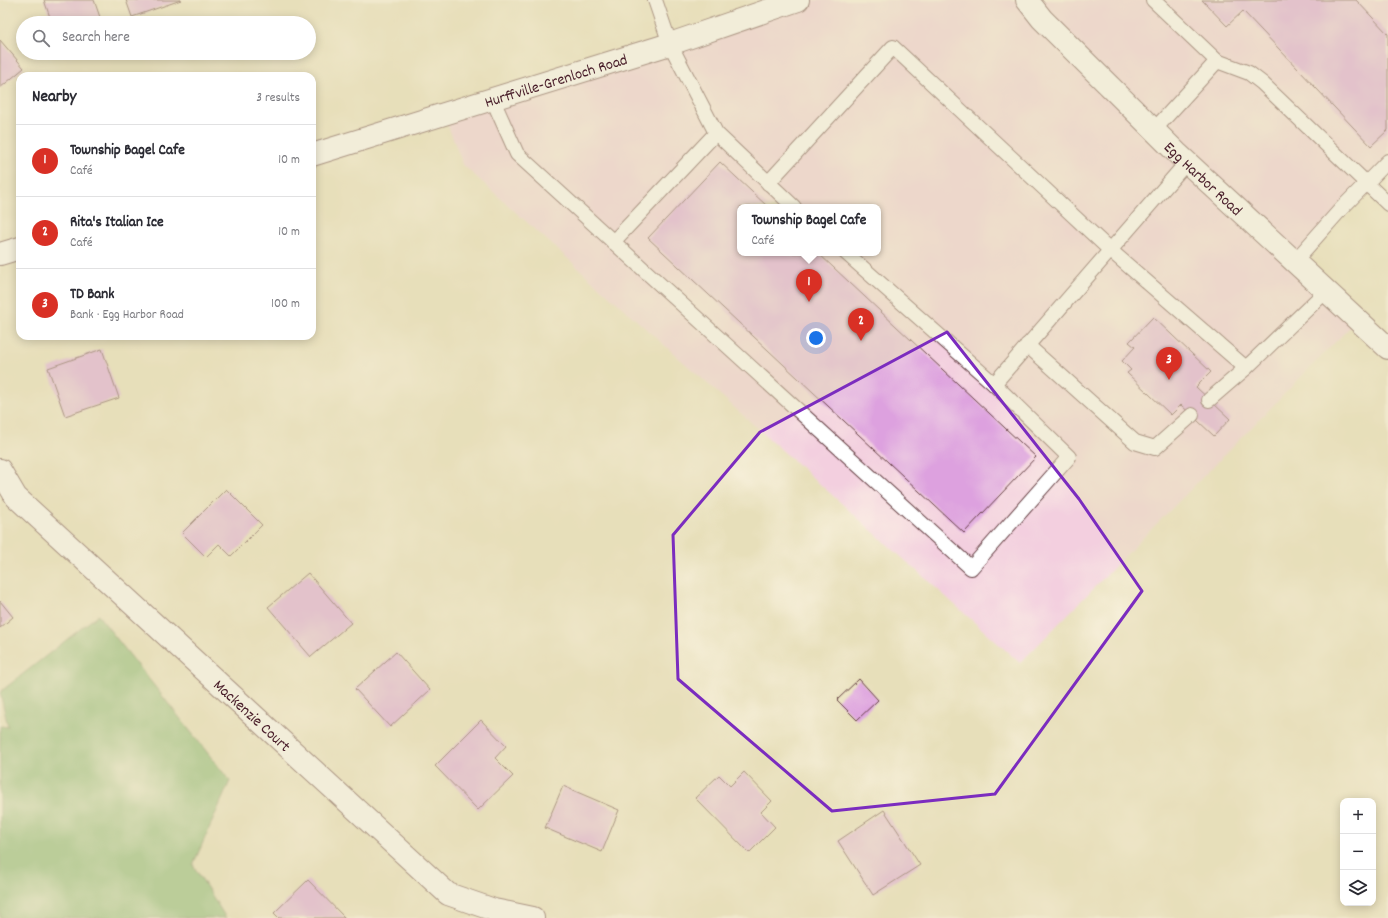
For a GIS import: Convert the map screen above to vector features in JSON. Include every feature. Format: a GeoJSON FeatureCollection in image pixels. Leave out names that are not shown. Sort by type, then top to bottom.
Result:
{"type":"FeatureCollection","features":[{"type":"Feature","properties":{"kind":"main road","name":"Hurffville-Grenloch Road"},"geometry":{"type":"LineString","coordinates":[[316,154],[670,44],[798,0]]}},
{"type":"Feature","properties":{"kind":"main road","name":"Egg Harbor Road"},"geometry":{"type":"LineString","coordinates":[[1027,0],[1042,19],[1187,162],[1388,348]]}},
{"type":"Feature","properties":{"kind":"main road"},"geometry":{"type":"LineString","coordinates":[[0,254],[16,249]]}},
{"type":"Feature","properties":{"kind":"main road","name":"Mackenzie Court"},"geometry":{"type":"LineString","coordinates":[[0,470],[16,498],[448,894],[494,910],[533,918]]}},
{"type":"Feature","properties":{"kind":"lane"},"geometry":{"type":"LineString","coordinates":[[655,0],[670,44],[716,133],[791,204]]}},
{"type":"Feature","properties":{"kind":"lane"},"geometry":{"type":"LineString","coordinates":[[1153,0],[1217,61],[1249,73],[1262,83],[1365,184],[1388,204]]}},
{"type":"Feature","properties":{"kind":"lane"},"geometry":{"type":"LineString","coordinates":[[768,183],[893,47],[1110,250],[1246,368]]}},
{"type":"Feature","properties":{"kind":"lane"},"geometry":{"type":"LineString","coordinates":[[1154,130],[1217,61]]}},
{"type":"Feature","properties":{"kind":"lane"},"geometry":{"type":"LineString","coordinates":[[492,98],[517,154],[971,568],[1069,457],[994,384],[849,256]]}},
{"type":"Feature","properties":{"kind":"lane"},"geometry":{"type":"LineString","coordinates":[[613,242],[716,133]]}},
{"type":"Feature","properties":{"kind":"lane"},"geometry":{"type":"LineString","coordinates":[[1294,262],[1388,161]]}},
{"type":"Feature","properties":{"kind":"lane"},"geometry":{"type":"LineString","coordinates":[[994,384],[1187,162]]}},
{"type":"Feature","properties":{"kind":"lane"},"geometry":{"type":"LineString","coordinates":[[1210,400],[1246,368],[1326,291]]}},
{"type":"Feature","properties":{"kind":"lane"},"geometry":{"type":"LineString","coordinates":[[1027,345],[1135,442],[1155,448],[1192,415]]}},
{"type":"Feature","properties":{"kind":"highlighted area"},"geometry":{"type":"Polygon","coordinates":[[[947,332],[1079,499],[1142,591],[995,794],[832,811],[678,679],[673,535],[760,432],[947,332]]]}},
{"type":"Feature","properties":{"kind":"shaded area"},"geometry":{"type":"Polygon","coordinates":[[[798,0],[1388,0],[1388,162],[1294,262],[1357,320],[1020,663],[463,165],[443,113],[798,0]]]}},
{"type":"Feature","properties":{"kind":"green space"},"geometry":{"type":"Polygon","coordinates":[[[98,615],[230,781],[193,865],[226,918],[0,918],[0,726],[8,727],[0,692],[98,615]]]}},
{"type":"Feature","properties":{"kind":"building"},"geometry":{"type":"Polygon","coordinates":[[[44,0],[94,0],[100,16],[50,16],[44,0]]]}},
{"type":"Feature","properties":{"kind":"building"},"geometry":{"type":"Polygon","coordinates":[[[126,0],[181,0],[135,16],[132,16],[126,0]]]}},
{"type":"Feature","properties":{"kind":"building"},"geometry":{"type":"Polygon","coordinates":[[[1202,0],[1356,0],[1388,34],[1388,130],[1371,146],[1243,11],[1227,26],[1202,0]]]}},
{"type":"Feature","properties":{"kind":"building"},"geometry":{"type":"Polygon","coordinates":[[[0,40],[24,68],[19,72],[16,72],[16,75],[0,88],[0,40]]]}},
{"type":"Feature","properties":{"kind":"building"},"geometry":{"type":"Polygon","coordinates":[[[720,162],[765,204],[737,204],[737,256],[821,256],[1036,457],[964,533],[648,238],[720,162]]]}},
{"type":"Feature","properties":{"kind":"building"},"geometry":{"type":"Polygon","coordinates":[[[1153,317],[1211,372],[1196,387],[1230,419],[1214,436],[1181,405],[1171,415],[1127,373],[1131,370],[1122,361],[1135,347],[1129,342],[1153,317]]]}},
{"type":"Feature","properties":{"kind":"building"},"geometry":{"type":"Polygon","coordinates":[[[102,349],[119,398],[65,416],[48,368],[102,349]]]}},
{"type":"Feature","properties":{"kind":"building"},"geometry":{"type":"Polygon","coordinates":[[[226,489],[262,525],[231,556],[219,544],[206,557],[182,533],[226,489]]]}},
{"type":"Feature","properties":{"kind":"building"},"geometry":{"type":"Polygon","coordinates":[[[308,573],[351,623],[311,657],[268,607],[308,573]]]}},
{"type":"Feature","properties":{"kind":"building"},"geometry":{"type":"Polygon","coordinates":[[[0,601],[13,617],[0,628],[0,601]]]}},
{"type":"Feature","properties":{"kind":"building"},"geometry":{"type":"Polygon","coordinates":[[[396,652],[430,690],[390,727],[355,689],[396,652]]]}},
{"type":"Feature","properties":{"kind":"building"},"geometry":{"type":"Polygon","coordinates":[[[859,679],[878,700],[857,720],[837,700],[859,679]]]}},
{"type":"Feature","properties":{"kind":"building"},"geometry":{"type":"Polygon","coordinates":[[[481,720],[506,746],[495,758],[513,776],[478,810],[435,766],[481,720]]]}},
{"type":"Feature","properties":{"kind":"building"},"geometry":{"type":"Polygon","coordinates":[[[744,772],[772,801],[761,812],[775,827],[749,853],[695,798],[719,775],[730,786],[744,772]]]}},
{"type":"Feature","properties":{"kind":"building"},"geometry":{"type":"Polygon","coordinates":[[[563,786],[619,810],[602,852],[545,828],[563,786]]]}},
{"type":"Feature","properties":{"kind":"building"},"geometry":{"type":"Polygon","coordinates":[[[884,810],[920,865],[873,895],[838,841],[884,810]]]}},
{"type":"Feature","properties":{"kind":"building"},"geometry":{"type":"Polygon","coordinates":[[[308,880],[345,918],[279,918],[274,913],[308,880]]]}},
{"type":"Feature","properties":{"kind":"place","name":"Township Bagel Cafe"},"geometry":{"type":"Point","coordinates":[809,302]}},
{"type":"Feature","properties":{"kind":"place","name":"Rita's Italian Ice"},"geometry":{"type":"Point","coordinates":[861,341]}},
{"type":"Feature","properties":{"kind":"place","name":"TD Bank"},"geometry":{"type":"Point","coordinates":[1169,380]}}]}
